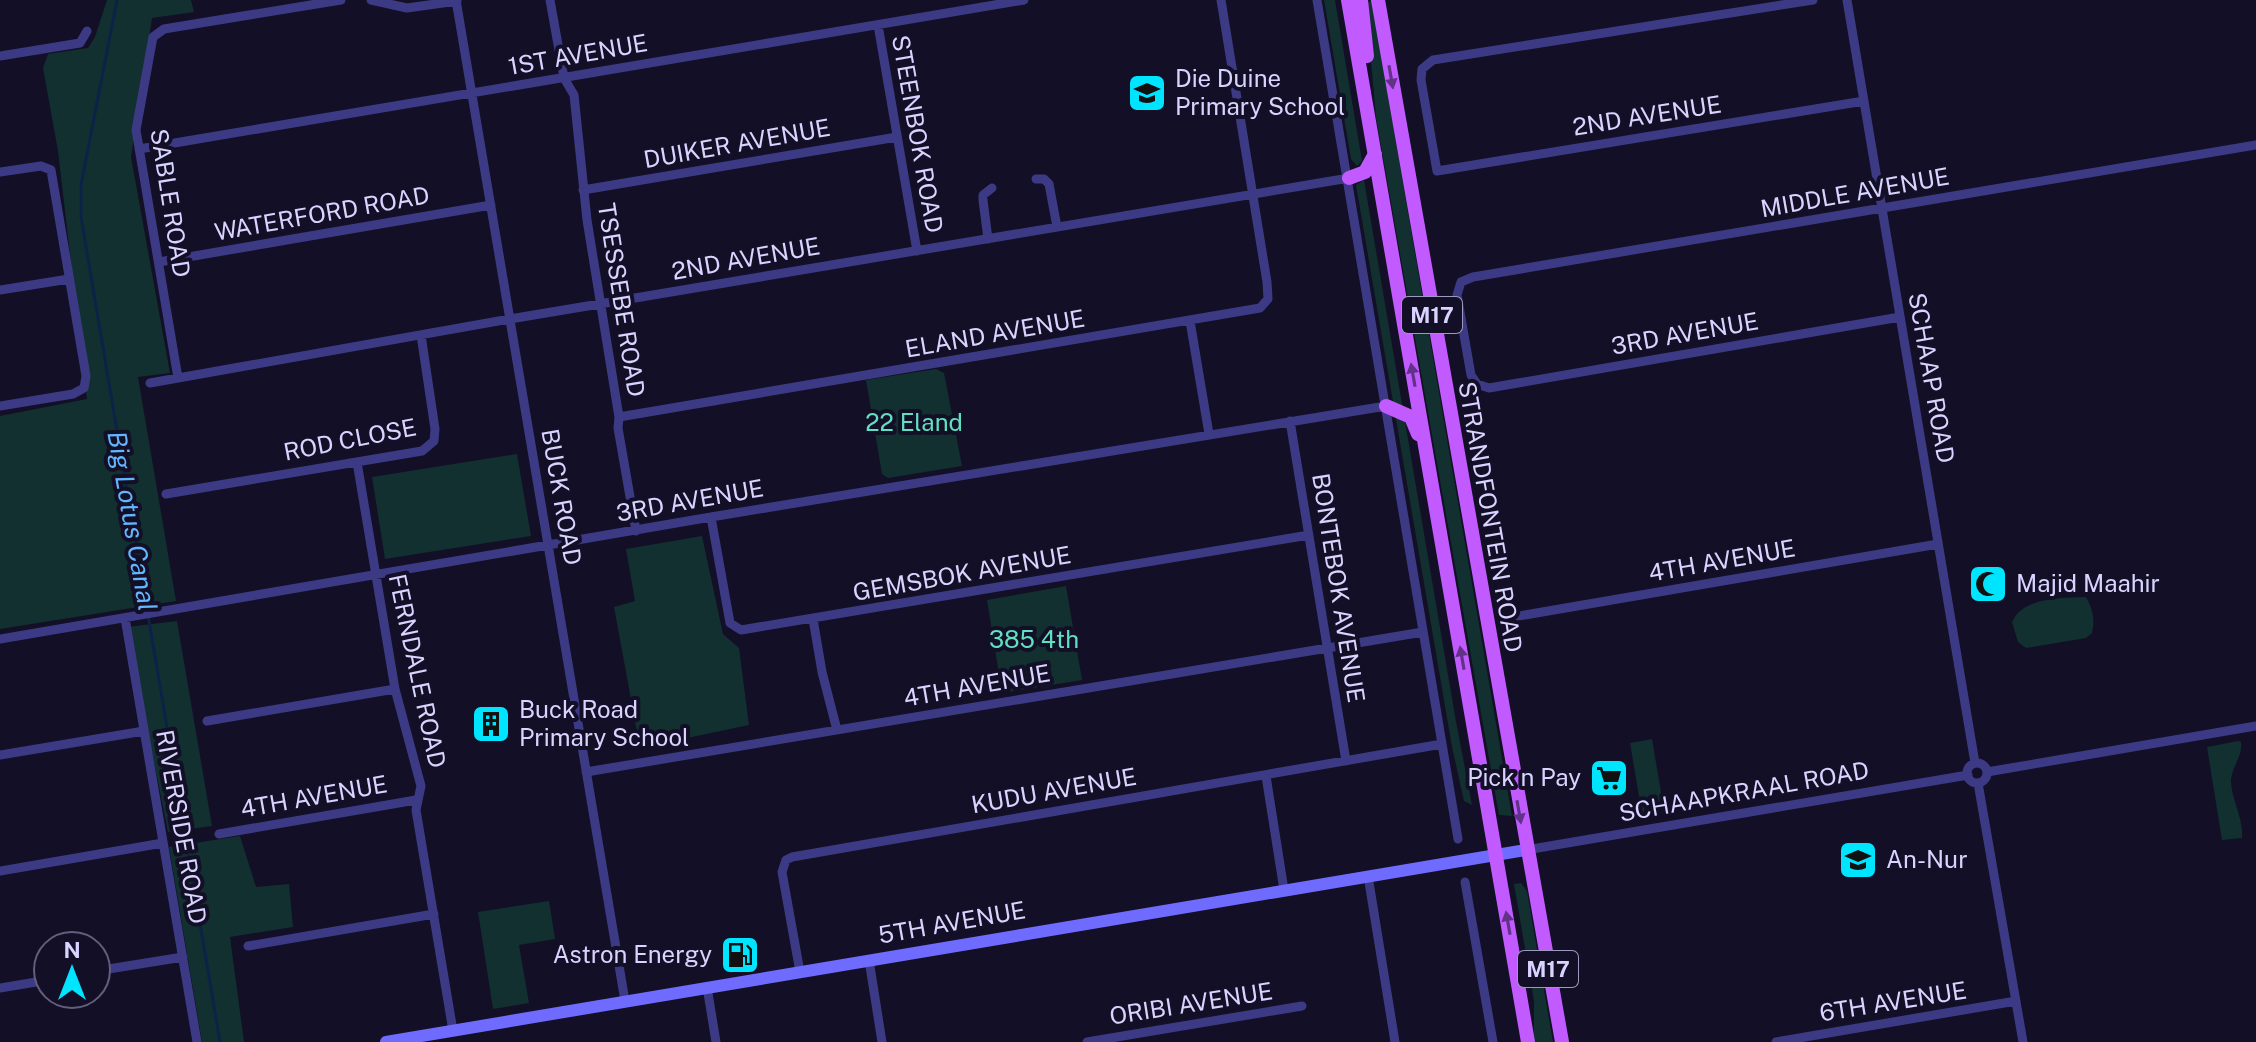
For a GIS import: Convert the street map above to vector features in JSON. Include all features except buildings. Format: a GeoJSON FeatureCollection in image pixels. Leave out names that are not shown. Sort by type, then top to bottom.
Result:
{"type":"FeatureCollection","features":[{"type":"Feature","properties":{"kind":"main road","name":"M17"},"geometry":{"type":"LineString","coordinates":[[1348,0],[1528,1042]]}},
{"type":"Feature","properties":{"kind":"main road"},"geometry":{"type":"LineString","coordinates":[[1361,0],[1372,137]]}},
{"type":"Feature","properties":{"kind":"main road","name":"STRANDFONTEIN ROAD"},"geometry":{"type":"LineString","coordinates":[[1378,0],[1562,1042]]}},
{"type":"Feature","properties":{"kind":"main road"},"geometry":{"type":"LineString","coordinates":[[1349,178],[1365,172],[1375,154]]}},
{"type":"Feature","properties":{"kind":"main road"},"geometry":{"type":"LineString","coordinates":[[1386,406],[1411,417],[1427,452]]}},
{"type":"Feature","properties":{"kind":"main road","name":"5TH AVENUE"},"geometry":{"type":"LineString","coordinates":[[386,1042],[1526,850]]}},
{"type":"Feature","properties":{"kind":"street","name":"SABLE ROAD"},"geometry":{"type":"LineString","coordinates":[[178,378],[139,149],[137,117],[151,45],[158,32],[341,0]]}},
{"type":"Feature","properties":{"kind":"street"},"geometry":{"type":"LineString","coordinates":[[371,0],[407,8],[456,0]]}},
{"type":"Feature","properties":{"kind":"street","name":"BUCK ROAD"},"geometry":{"type":"LineString","coordinates":[[456,0],[625,1001]]}},
{"type":"Feature","properties":{"kind":"street","name":"TSESSEBE ROAD"},"geometry":{"type":"LineString","coordinates":[[550,0],[564,78],[574,95],[583,190],[636,531]]}},
{"type":"Feature","properties":{"kind":"street","name":"1ST AVENUE"},"geometry":{"type":"LineString","coordinates":[[139,149],[1024,0]]}},
{"type":"Feature","properties":{"kind":"street"},"geometry":{"type":"LineString","coordinates":[[1221,0],[1253,193]]}},
{"type":"Feature","properties":{"kind":"street"},"geometry":{"type":"LineString","coordinates":[[1317,0],[1458,839]]}},
{"type":"Feature","properties":{"kind":"street","name":"2ND AVENUE"},"geometry":{"type":"LineString","coordinates":[[1813,0],[1433,60],[1425,65],[1421,80],[1437,171],[1864,101]]}},
{"type":"Feature","properties":{"kind":"street","name":"SCHAAP ROAD"},"geometry":{"type":"LineString","coordinates":[[1847,0],[1975,763]]}},
{"type":"Feature","properties":{"kind":"street","name":"STEENBOK ROAD"},"geometry":{"type":"LineString","coordinates":[[878,25],[917,251]]}},
{"type":"Feature","properties":{"kind":"street"},"geometry":{"type":"LineString","coordinates":[[0,56],[80,43],[87,31]]}},
{"type":"Feature","properties":{"kind":"street","name":"DUIKER AVENUE"},"geometry":{"type":"LineString","coordinates":[[583,190],[897,137]]}},
{"type":"Feature","properties":{"kind":"street","name":"MIDDLE AVENUE"},"geometry":{"type":"LineString","coordinates":[[1477,384],[1469,367],[1457,295],[1461,282],[1473,277],[2256,145]]}},
{"type":"Feature","properties":{"kind":"street"},"geometry":{"type":"LineString","coordinates":[[0,172],[46,167],[53,176],[86,376],[84,388],[73,394],[0,406]]}},
{"type":"Feature","properties":{"kind":"street","name":"2ND AVENUE"},"geometry":{"type":"LineString","coordinates":[[150,383],[510,319],[1349,178]]}},
{"type":"Feature","properties":{"kind":"street"},"geometry":{"type":"LineString","coordinates":[[1036,179],[1044,179],[1049,184],[1057,227]]}},
{"type":"Feature","properties":{"kind":"street"},"geometry":{"type":"LineString","coordinates":[[988,239],[983,200],[986,191],[992,188]]}},
{"type":"Feature","properties":{"kind":"street","name":"ELAND AVENUE"},"geometry":{"type":"LineString","coordinates":[[619,417],[1254,311],[1268,299],[1253,193]]}},
{"type":"Feature","properties":{"kind":"street","name":"WATERFORD ROAD"},"geometry":{"type":"LineString","coordinates":[[159,262],[491,205]]}},
{"type":"Feature","properties":{"kind":"street"},"geometry":{"type":"LineString","coordinates":[[0,290],[69,279]]}},
{"type":"Feature","properties":{"kind":"street","name":"3RD AVENUE"},"geometry":{"type":"LineString","coordinates":[[1477,384],[1489,388],[1510,385],[1900,317]]}},
{"type":"Feature","properties":{"kind":"street"},"geometry":{"type":"LineString","coordinates":[[1190,321],[1209,434]]}},
{"type":"Feature","properties":{"kind":"street","name":"ROD CLOSE"},"geometry":{"type":"LineString","coordinates":[[166,494],[422,451],[434,441],[434,416],[421,335]]}},
{"type":"Feature","properties":{"kind":"street","name":"3RD AVENUE"},"geometry":{"type":"LineString","coordinates":[[0,639],[711,517],[1386,406]]}},
{"type":"Feature","properties":{"kind":"street","name":"BONTEBOK AVENUE"},"geometry":{"type":"LineString","coordinates":[[1290,421],[1346,761]]}},
{"type":"Feature","properties":{"kind":"street","name":"FERNDALE ROAD"},"geometry":{"type":"LineString","coordinates":[[357,462],[395,689],[421,786],[416,800],[453,1031]]}},
{"type":"Feature","properties":{"kind":"street","name":"GEMSBOK AVENUE"},"geometry":{"type":"LineString","coordinates":[[711,517],[729,617],[734,627],[741,630],[1309,535]]}},
{"type":"Feature","properties":{"kind":"street","name":"4TH AVENUE"},"geometry":{"type":"LineString","coordinates":[[1513,617],[1938,544]]}},
{"type":"Feature","properties":{"kind":"street","name":"RIVERSIDE ROAD"},"geometry":{"type":"LineString","coordinates":[[125,618],[197,1042]]}},
{"type":"Feature","properties":{"kind":"street"},"geometry":{"type":"LineString","coordinates":[[813,619],[822,672],[837,730]]}},
{"type":"Feature","properties":{"kind":"street","name":"4TH AVENUE"},"geometry":{"type":"LineString","coordinates":[[586,772],[1423,632]]}},
{"type":"Feature","properties":{"kind":"street"},"geometry":{"type":"LineString","coordinates":[[207,721],[395,689]]}},
{"type":"Feature","properties":{"kind":"street"},"geometry":{"type":"LineString","coordinates":[[1987,772],[2256,726]]}},
{"type":"Feature","properties":{"kind":"street"},"geometry":{"type":"LineString","coordinates":[[0,755],[144,731]]}},
{"type":"Feature","properties":{"kind":"street","name":"KUDU AVENUE"},"geometry":{"type":"LineString","coordinates":[[800,972],[782,872],[786,860],[792,857],[1442,744]]}},
{"type":"Feature","properties":{"kind":"street"},"geometry":{"type":"LineString","coordinates":[[1978,783],[1968,775],[1969,768],[1975,763],[1982,765],[1987,772]]}},
{"type":"Feature","properties":{"kind":"street"},"geometry":{"type":"LineString","coordinates":[[1978,783],[1987,772]]}},
{"type":"Feature","properties":{"kind":"street","name":"SCHAAPKRAAL ROAD"},"geometry":{"type":"LineString","coordinates":[[1526,850],[1968,775]]}},
{"type":"Feature","properties":{"kind":"street"},"geometry":{"type":"LineString","coordinates":[[1266,776],[1284,890]]}},
{"type":"Feature","properties":{"kind":"street"},"geometry":{"type":"LineString","coordinates":[[1978,783],[2023,1042]]}},
{"type":"Feature","properties":{"kind":"street","name":"4TH AVENUE"},"geometry":{"type":"LineString","coordinates":[[219,834],[416,800]]}},
{"type":"Feature","properties":{"kind":"street"},"geometry":{"type":"LineString","coordinates":[[0,871],[163,843]]}},
{"type":"Feature","properties":{"kind":"street"},"geometry":{"type":"LineString","coordinates":[[1368,876],[1395,1042]]}},
{"type":"Feature","properties":{"kind":"street"},"geometry":{"type":"LineString","coordinates":[[1465,882],[1493,1042]]}},
{"type":"Feature","properties":{"kind":"street"},"geometry":{"type":"LineString","coordinates":[[248,946],[434,914]]}},
{"type":"Feature","properties":{"kind":"street"},"geometry":{"type":"LineString","coordinates":[[112,968],[183,957]]}},
{"type":"Feature","properties":{"kind":"street"},"geometry":{"type":"LineString","coordinates":[[869,960],[882,1042]]}},
{"type":"Feature","properties":{"kind":"street"},"geometry":{"type":"LineString","coordinates":[[0,988],[32,983]]}},
{"type":"Feature","properties":{"kind":"street"},"geometry":{"type":"LineString","coordinates":[[707,987],[716,1042]]}},
{"type":"Feature","properties":{"kind":"street","name":"6TH AVENUE"},"geometry":{"type":"LineString","coordinates":[[1776,1042],[2016,1001]]}},
{"type":"Feature","properties":{"kind":"street","name":"ORIBI AVENUE"},"geometry":{"type":"LineString","coordinates":[[1087,1042],[1302,1006]]}},
{"type":"Feature","properties":{"kind":"green space"},"geometry":{"type":"Polygon","coordinates":[[[107,0],[191,0],[194,12],[152,18],[131,157],[170,373],[138,377],[176,601],[0,629],[0,416],[87,399],[58,151],[43,68],[48,54],[88,48],[95,37],[107,0]]]}},
{"type":"Feature","properties":{"kind":"green space"},"geometry":{"type":"Polygon","coordinates":[[[1324,0],[1335,0],[1362,161],[1357,166],[1351,159],[1324,0]]]}},
{"type":"Feature","properties":{"kind":"green space"},"geometry":{"type":"Polygon","coordinates":[[[1371,0],[1512,816],[1499,815],[1376,117],[1366,5],[1371,0]]]}},
{"type":"Feature","properties":{"kind":"green space"},"geometry":{"type":"Polygon","coordinates":[[[1364,180],[1472,805],[1464,801],[1452,747],[1356,185],[1364,180]]]}},
{"type":"Feature","properties":{"kind":"green space","name":"22 Eland"},"geometry":{"type":"Polygon","coordinates":[[[936,369],[944,373],[962,466],[888,478],[882,474],[866,380],[936,369]]]}},
{"type":"Feature","properties":{"kind":"green space"},"geometry":{"type":"Polygon","coordinates":[[[517,454],[531,536],[385,559],[372,477],[517,454]]]}},
{"type":"Feature","properties":{"kind":"green space"},"geometry":{"type":"Polygon","coordinates":[[[702,536],[723,634],[739,648],[749,725],[640,748],[614,607],[635,601],[626,549],[702,536]]]}},
{"type":"Feature","properties":{"kind":"green space","name":"385 4th"},"geometry":{"type":"Polygon","coordinates":[[[1066,586],[1082,680],[1002,693],[987,600],[1066,586]]]}},
{"type":"Feature","properties":{"kind":"green space"},"geometry":{"type":"Polygon","coordinates":[[[2086,597],[2092,610],[2093,624],[2092,633],[2086,638],[2026,648],[2018,642],[2012,622],[2025,608],[2044,600],[2086,597]]]}},
{"type":"Feature","properties":{"kind":"green space"},"geometry":{"type":"Polygon","coordinates":[[[177,621],[212,826],[168,832],[127,627],[177,621]]]}},
{"type":"Feature","properties":{"kind":"green space"},"geometry":{"type":"Polygon","coordinates":[[[1652,739],[1664,810],[1642,814],[1630,743],[1652,739]]]}},
{"type":"Feature","properties":{"kind":"green space"},"geometry":{"type":"Polygon","coordinates":[[[2241,742],[2240,752],[2231,780],[2242,838],[2222,840],[2207,747],[2241,742]]]}},
{"type":"Feature","properties":{"kind":"green space"},"geometry":{"type":"Polygon","coordinates":[[[240,836],[256,887],[289,884],[293,927],[230,937],[244,1042],[202,1042],[169,847],[240,836]]]}},
{"type":"Feature","properties":{"kind":"green space"},"geometry":{"type":"Polygon","coordinates":[[[1521,883],[1527,891],[1553,1042],[1534,1042],[1534,1001],[1514,884],[1521,883]]]}},
{"type":"Feature","properties":{"kind":"green space"},"geometry":{"type":"Polygon","coordinates":[[[549,901],[555,939],[519,945],[529,1003],[493,1009],[478,912],[549,901]]]}},
{"type":"Feature","properties":{"kind":"waterway","name":"Big Lotus Canal"},"geometry":{"type":"LineString","coordinates":[[117,0],[81,185],[81,217],[220,1042]]}},
{"type":"Feature","properties":{"kind":"place","name":"Die Duine Primary School"},"geometry":{"type":"Point","coordinates":[1147,93]}},
{"type":"Feature","properties":{"kind":"place","name":"Majid Maahir"},"geometry":{"type":"Point","coordinates":[1988,584]}},
{"type":"Feature","properties":{"kind":"place","name":"Buck Road Primary School"},"geometry":{"type":"Point","coordinates":[491,724]}},
{"type":"Feature","properties":{"kind":"place","name":"Pick n Pay"},"geometry":{"type":"Point","coordinates":[1609,778]}},
{"type":"Feature","properties":{"kind":"place","name":"An-Nur"},"geometry":{"type":"Point","coordinates":[1858,860]}},
{"type":"Feature","properties":{"kind":"place","name":"Astron Energy"},"geometry":{"type":"Point","coordinates":[740,955]}}]}
